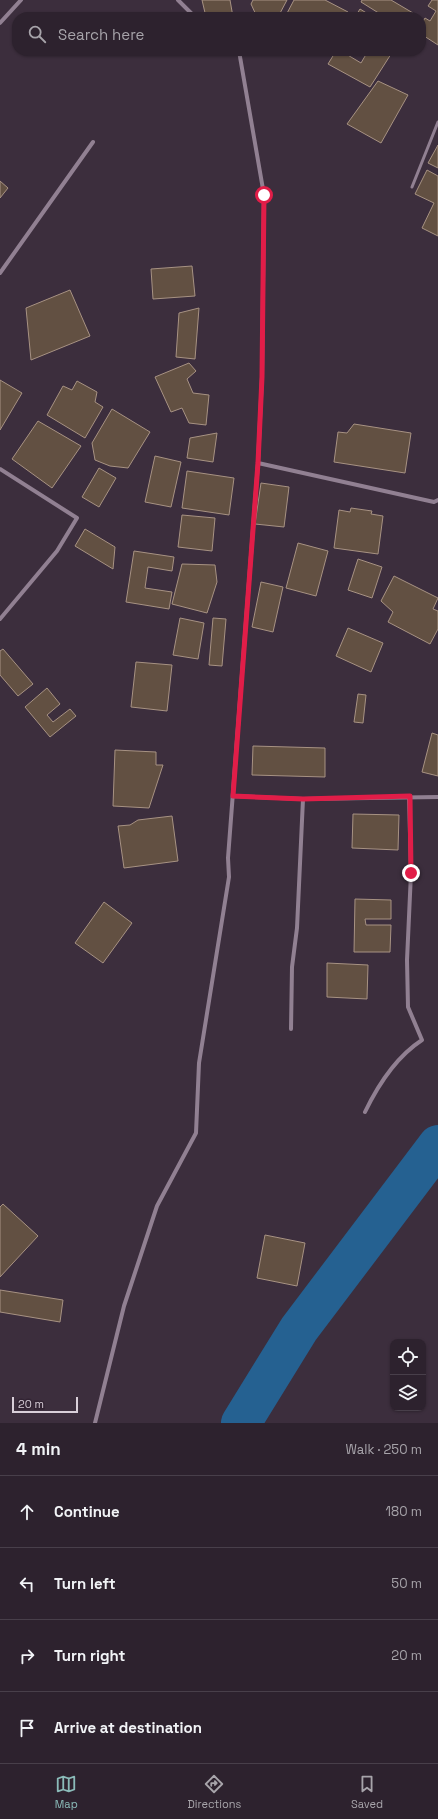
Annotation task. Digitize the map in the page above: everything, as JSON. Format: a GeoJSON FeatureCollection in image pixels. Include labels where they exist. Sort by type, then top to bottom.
{"type":"FeatureCollection","features":[{"type":"Feature","properties":{"kind":"street"},"geometry":{"type":"LineString","coordinates":[[0,23],[21,0]]}},
{"type":"Feature","properties":{"kind":"street"},"geometry":{"type":"LineString","coordinates":[[178,0],[190,12]]}},
{"type":"Feature","properties":{"kind":"street"},"geometry":{"type":"LineString","coordinates":[[95,1423],[124,1306],[157,1206],[196,1133],[199,1063],[229,877],[228,858],[258,463],[262,377],[264,195],[240,56]]}},
{"type":"Feature","properties":{"kind":"street"},"geometry":{"type":"LineString","coordinates":[[0,273],[93,142]]}},
{"type":"Feature","properties":{"kind":"street"},"geometry":{"type":"LineString","coordinates":[[258,463],[434,502],[438,500]]}},
{"type":"Feature","properties":{"kind":"street"},"geometry":{"type":"LineString","coordinates":[[0,469],[77,518],[57,551],[0,619]]}},
{"type":"Feature","properties":{"kind":"street"},"geometry":{"type":"LineString","coordinates":[[233,796],[303,799],[410,796],[438,797]]}},
{"type":"Feature","properties":{"kind":"street"},"geometry":{"type":"LineString","coordinates":[[365,1112],[377,1087],[412,1047],[422,1040],[408,1007],[407,960],[411,873],[410,796]]}},
{"type":"Feature","properties":{"kind":"street"},"geometry":{"type":"LineString","coordinates":[[291,1029],[292,967],[297,928],[303,799]]}},
{"type":"Feature","properties":{"kind":"lane"},"geometry":{"type":"LineString","coordinates":[[412,187],[438,122]]}},
{"type":"Feature","properties":{"kind":"building"},"geometry":{"type":"Polygon","coordinates":[[[202,0],[230,0],[232,12],[205,12],[202,0]]]}},
{"type":"Feature","properties":{"kind":"building"},"geometry":{"type":"Polygon","coordinates":[[[253,0],[287,0],[281,12],[255,12],[251,4],[253,0]]]}},
{"type":"Feature","properties":{"kind":"building"},"geometry":{"type":"Polygon","coordinates":[[[294,0],[325,0],[348,12],[288,12],[294,0]]]}},
{"type":"Feature","properties":{"kind":"building"},"geometry":{"type":"Polygon","coordinates":[[[362,0],[391,0],[411,12],[377,12],[361,2],[362,0]]]}},
{"type":"Feature","properties":{"kind":"building"},"geometry":{"type":"Polygon","coordinates":[[[432,0],[438,0],[438,45],[426,37],[426,19],[430,21],[436,11],[428,6],[432,0]]]}},
{"type":"Feature","properties":{"kind":"building"},"geometry":{"type":"Polygon","coordinates":[[[360,9],[365,12],[358,12],[360,9]]]}},
{"type":"Feature","properties":{"kind":"building"},"geometry":{"type":"Polygon","coordinates":[[[333,56],[349,56],[361,63],[365,56],[390,56],[370,87],[328,64],[333,56]]]}},
{"type":"Feature","properties":{"kind":"building"},"geometry":{"type":"Polygon","coordinates":[[[378,81],[408,95],[381,143],[347,124],[378,81]]]}},
{"type":"Feature","properties":{"kind":"building"},"geometry":{"type":"Polygon","coordinates":[[[438,145],[438,168],[428,163],[438,145]]]}},
{"type":"Feature","properties":{"kind":"building"},"geometry":{"type":"Polygon","coordinates":[[[427,170],[438,176],[438,236],[422,228],[434,203],[415,194],[427,170]]]}},
{"type":"Feature","properties":{"kind":"building"},"geometry":{"type":"Polygon","coordinates":[[[0,181],[8,188],[0,198],[0,181]]]}},
{"type":"Feature","properties":{"kind":"building"},"geometry":{"type":"Polygon","coordinates":[[[192,266],[195,296],[153,299],[151,269],[192,266]]]}},
{"type":"Feature","properties":{"kind":"building"},"geometry":{"type":"Polygon","coordinates":[[[70,290],[90,336],[31,360],[26,308],[70,290]]]}},
{"type":"Feature","properties":{"kind":"building"},"geometry":{"type":"Polygon","coordinates":[[[199,308],[195,359],[176,357],[179,313],[199,308]]]}},
{"type":"Feature","properties":{"kind":"building"},"geometry":{"type":"Polygon","coordinates":[[[189,363],[196,371],[187,379],[193,393],[209,395],[206,425],[189,423],[182,408],[171,412],[155,377],[189,363]]]}},
{"type":"Feature","properties":{"kind":"building"},"geometry":{"type":"Polygon","coordinates":[[[0,380],[22,393],[0,430],[0,380]]]}},
{"type":"Feature","properties":{"kind":"building"},"geometry":{"type":"Polygon","coordinates":[[[77,381],[97,392],[95,402],[103,407],[85,438],[47,415],[63,386],[72,390],[77,381]]]}},
{"type":"Feature","properties":{"kind":"building"},"geometry":{"type":"Polygon","coordinates":[[[112,409],[150,432],[128,468],[110,466],[95,460],[92,443],[112,409]]]}},
{"type":"Feature","properties":{"kind":"building"},"geometry":{"type":"Polygon","coordinates":[[[38,421],[81,446],[52,488],[12,459],[38,421]]]}},
{"type":"Feature","properties":{"kind":"building"},"geometry":{"type":"Polygon","coordinates":[[[354,424],[411,433],[405,473],[334,462],[338,432],[347,433],[354,424]]]}},
{"type":"Feature","properties":{"kind":"building"},"geometry":{"type":"Polygon","coordinates":[[[217,433],[213,462],[187,458],[190,438],[217,433]]]}},
{"type":"Feature","properties":{"kind":"building"},"geometry":{"type":"Polygon","coordinates":[[[155,456],[181,462],[171,507],[145,502],[155,456]]]}},
{"type":"Feature","properties":{"kind":"building"},"geometry":{"type":"Polygon","coordinates":[[[99,468],[116,478],[99,507],[82,497],[99,468]]]}},
{"type":"Feature","properties":{"kind":"building"},"geometry":{"type":"Polygon","coordinates":[[[187,471],[234,478],[229,515],[182,508],[187,471]]]}},
{"type":"Feature","properties":{"kind":"building"},"geometry":{"type":"Polygon","coordinates":[[[261,483],[289,487],[284,527],[255,524],[261,483]]]}},
{"type":"Feature","properties":{"kind":"building"},"geometry":{"type":"Polygon","coordinates":[[[351,508],[372,511],[371,514],[383,516],[378,554],[334,548],[339,510],[350,512],[351,508]]]}},
{"type":"Feature","properties":{"kind":"building"},"geometry":{"type":"Polygon","coordinates":[[[182,515],[215,518],[212,551],[178,547],[182,515]]]}},
{"type":"Feature","properties":{"kind":"building"},"geometry":{"type":"Polygon","coordinates":[[[85,529],[115,547],[113,569],[75,546],[85,529]]]}},
{"type":"Feature","properties":{"kind":"building"},"geometry":{"type":"Polygon","coordinates":[[[298,543],[328,551],[316,596],[286,588],[298,543]]]}},
{"type":"Feature","properties":{"kind":"building"},"geometry":{"type":"Polygon","coordinates":[[[134,551],[174,557],[172,571],[148,567],[145,588],[172,592],[169,609],[126,602],[134,551]]]}},
{"type":"Feature","properties":{"kind":"building"},"geometry":{"type":"Polygon","coordinates":[[[358,559],[382,567],[372,598],[348,590],[358,559]]]}},
{"type":"Feature","properties":{"kind":"building"},"geometry":{"type":"Polygon","coordinates":[[[182,564],[215,565],[217,582],[207,613],[172,604],[182,564]]]}},
{"type":"Feature","properties":{"kind":"building"},"geometry":{"type":"Polygon","coordinates":[[[394,576],[438,598],[433,609],[438,611],[438,629],[430,644],[388,622],[393,612],[381,601],[394,576]]]}},
{"type":"Feature","properties":{"kind":"building"},"geometry":{"type":"Polygon","coordinates":[[[261,582],[283,587],[273,632],[252,627],[261,582]]]}},
{"type":"Feature","properties":{"kind":"building"},"geometry":{"type":"Polygon","coordinates":[[[180,618],[204,623],[198,659],[173,655],[180,618]]]}},
{"type":"Feature","properties":{"kind":"building"},"geometry":{"type":"Polygon","coordinates":[[[213,618],[226,619],[222,666],[209,665],[213,618]]]}},
{"type":"Feature","properties":{"kind":"building"},"geometry":{"type":"Polygon","coordinates":[[[348,628],[383,643],[371,672],[336,656],[348,628]]]}},
{"type":"Feature","properties":{"kind":"building"},"geometry":{"type":"Polygon","coordinates":[[[3,649],[33,684],[18,696],[0,675],[0,651],[3,649]]]}},
{"type":"Feature","properties":{"kind":"building"},"geometry":{"type":"Polygon","coordinates":[[[136,662],[172,665],[167,711],[131,707],[136,662]]]}},
{"type":"Feature","properties":{"kind":"building"},"geometry":{"type":"Polygon","coordinates":[[[47,688],[60,704],[47,715],[53,722],[70,709],[76,716],[50,737],[25,707],[47,688]]]}},
{"type":"Feature","properties":{"kind":"building"},"geometry":{"type":"Polygon","coordinates":[[[358,694],[366,695],[363,723],[354,722],[358,694]]]}},
{"type":"Feature","properties":{"kind":"building"},"geometry":{"type":"Polygon","coordinates":[[[432,733],[438,735],[438,776],[422,772],[432,733]]]}},
{"type":"Feature","properties":{"kind":"building"},"geometry":{"type":"Polygon","coordinates":[[[253,746],[325,748],[325,777],[252,775],[253,746]]]}},
{"type":"Feature","properties":{"kind":"building"},"geometry":{"type":"Polygon","coordinates":[[[115,750],[156,752],[156,765],[163,765],[149,808],[113,806],[115,750]]]}},
{"type":"Feature","properties":{"kind":"building"},"geometry":{"type":"Polygon","coordinates":[[[353,814],[399,815],[398,850],[352,848],[353,814]]]}},
{"type":"Feature","properties":{"kind":"building"},"geometry":{"type":"Polygon","coordinates":[[[172,816],[178,861],[124,868],[118,826],[130,825],[138,820],[172,816]]]}},
{"type":"Feature","properties":{"kind":"building"},"geometry":{"type":"Polygon","coordinates":[[[355,899],[391,900],[391,919],[365,919],[366,925],[391,925],[390,952],[354,952],[355,899]]]}},
{"type":"Feature","properties":{"kind":"building"},"geometry":{"type":"Polygon","coordinates":[[[104,902],[132,923],[103,963],[75,943],[104,902]]]}},
{"type":"Feature","properties":{"kind":"building"},"geometry":{"type":"Polygon","coordinates":[[[327,963],[368,965],[367,999],[327,997],[327,963]]]}},
{"type":"Feature","properties":{"kind":"building"},"geometry":{"type":"Polygon","coordinates":[[[3,1204],[38,1236],[0,1277],[0,1207],[3,1204]]]}},
{"type":"Feature","properties":{"kind":"building"},"geometry":{"type":"Polygon","coordinates":[[[265,1235],[305,1243],[297,1286],[257,1278],[265,1235]]]}},
{"type":"Feature","properties":{"kind":"building"},"geometry":{"type":"Polygon","coordinates":[[[0,1290],[63,1300],[60,1322],[0,1312],[0,1290]]]}},
{"type":"Feature","properties":{"kind":"waterway"},"geometry":{"type":"LineString","coordinates":[[241,1423],[299,1329],[438,1145]]}},
{"type":"Feature","properties":{"kind":"route"},"geometry":{"type":"LineString","coordinates":[[264,195],[262,377],[258,463],[233,796],[303,799],[410,796],[411,873]]}}]}
